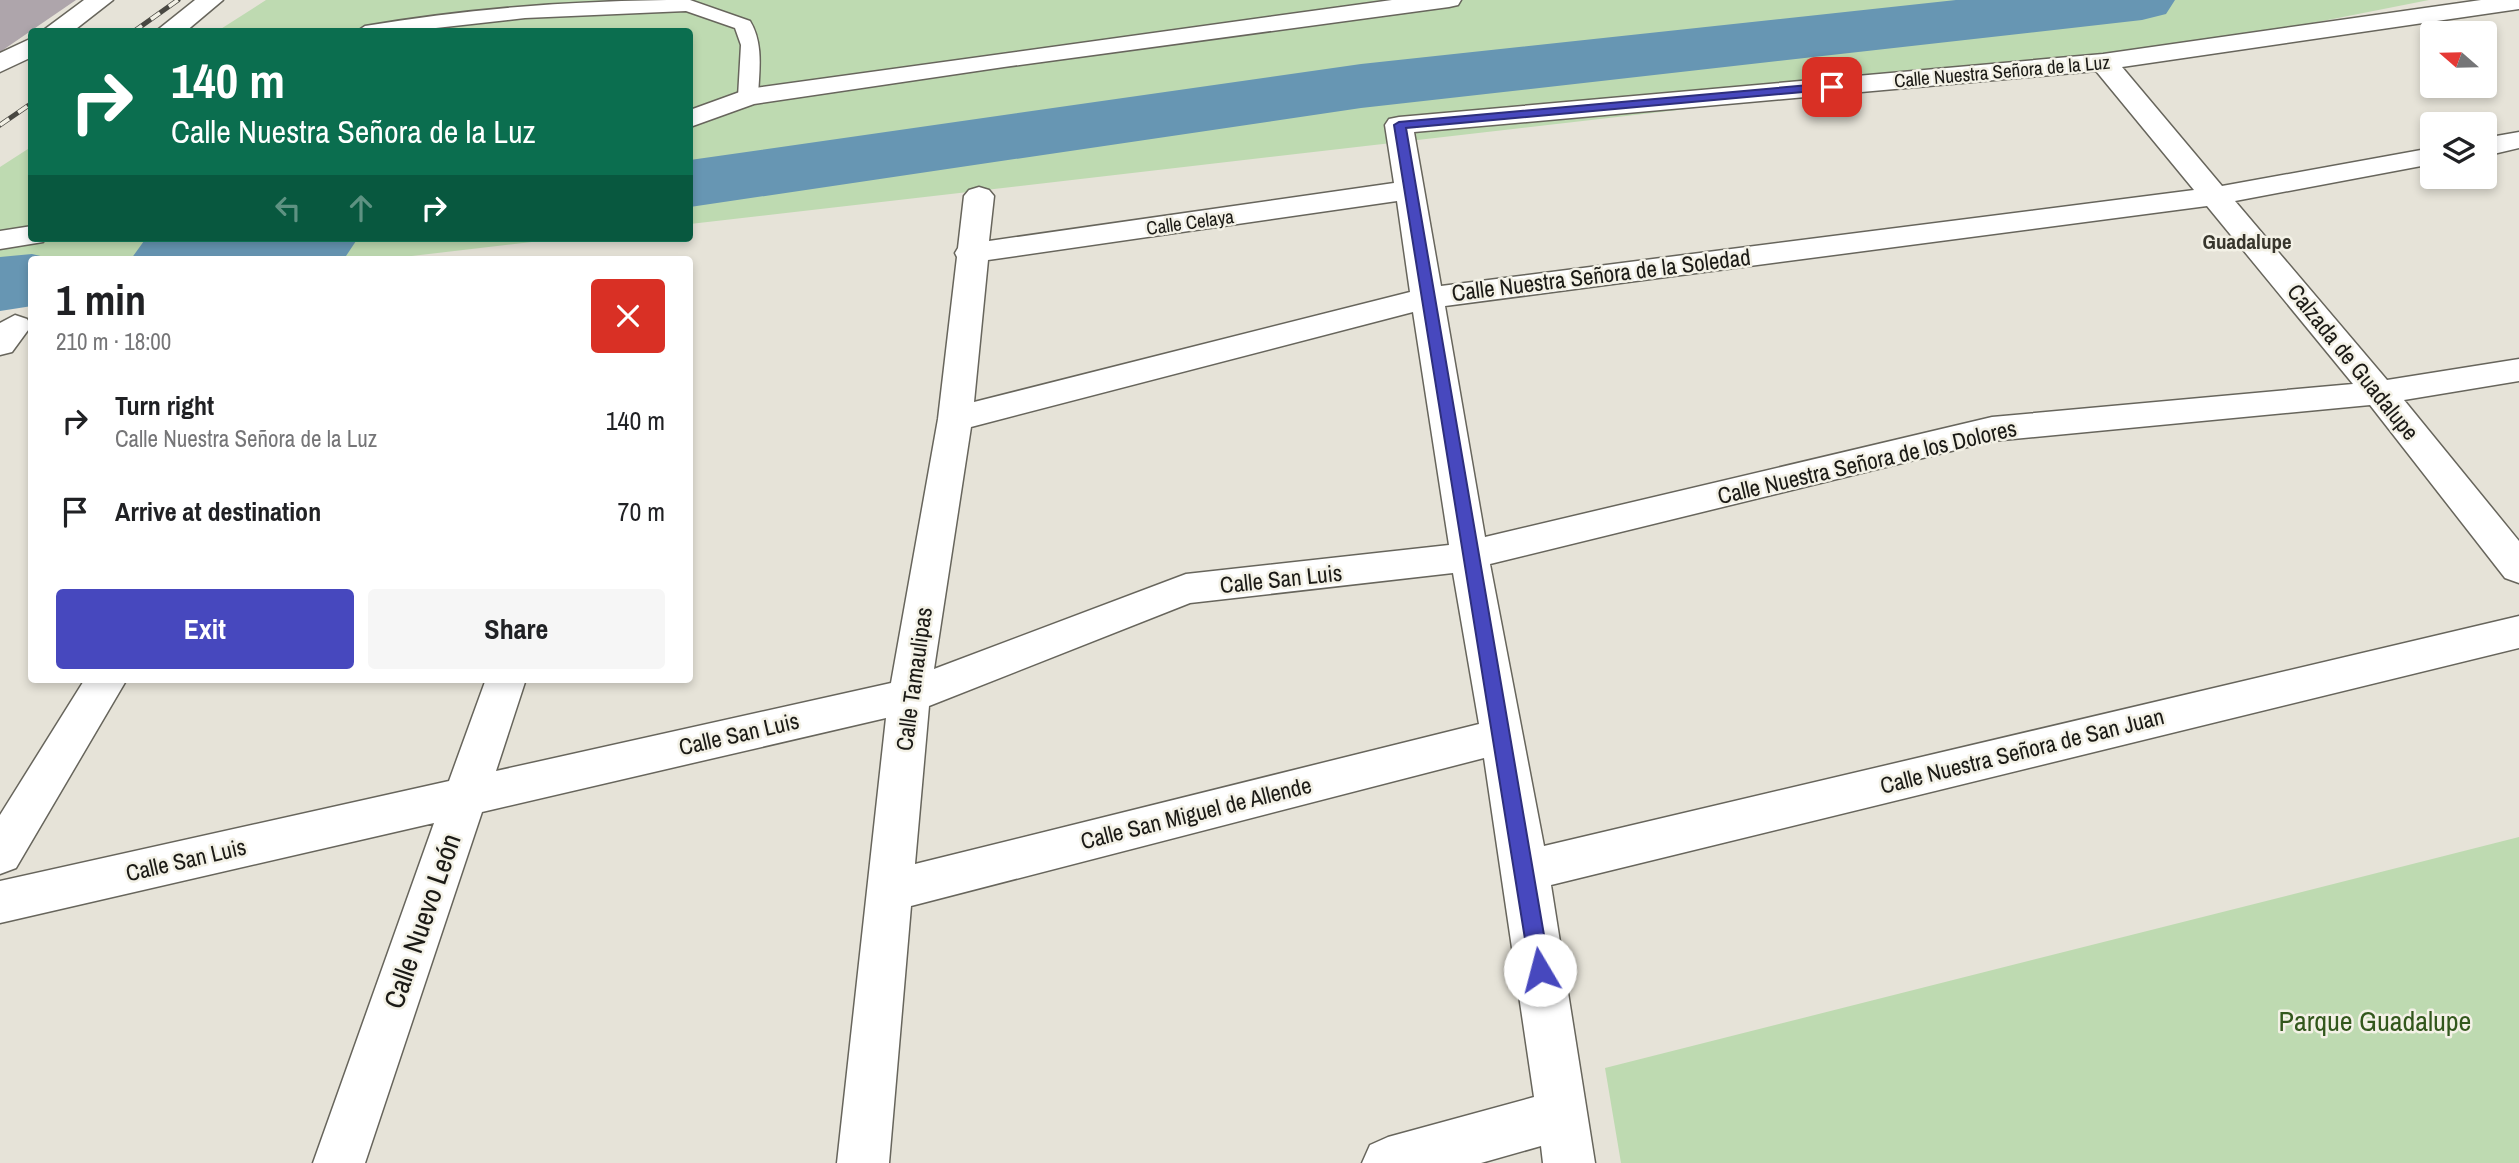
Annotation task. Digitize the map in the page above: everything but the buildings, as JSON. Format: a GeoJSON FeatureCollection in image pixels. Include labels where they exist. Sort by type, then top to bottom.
{"type":"FeatureCollection","features":[{"type":"Feature","properties":{"kind":"street"},"geometry":{"type":"LineString","coordinates":[[60,28],[101,0]]}},
{"type":"Feature","properties":{"kind":"street"},"geometry":{"type":"LineString","coordinates":[[173,28],[211,0]]}},
{"type":"Feature","properties":{"kind":"street"},"geometry":{"type":"LineString","coordinates":[[693,118],[748,97],[1004,59],[1449,0]]}},
{"type":"Feature","properties":{"kind":"street","name":"Calle Nuestra Señora de la Luz"},"geometry":{"type":"LineString","coordinates":[[1410,190],[1399,125],[2103,62],[2519,2]]}},
{"type":"Feature","properties":{"kind":"street"},"geometry":{"type":"LineString","coordinates":[[0,64],[28,48]]}},
{"type":"Feature","properties":{"kind":"street","name":"Calzada de Guadalupe"},"geometry":{"type":"LineString","coordinates":[[2103,62],[2379,393],[2519,568]]}},
{"type":"Feature","properties":{"kind":"street"},"geometry":{"type":"LineString","coordinates":[[2497,144],[2519,140]]}},
{"type":"Feature","properties":{"kind":"street","name":"Calle Nuestra Señora de la Soledad"},"geometry":{"type":"LineString","coordinates":[[955,419],[1427,298],[2217,196],[2420,158]]}},
{"type":"Feature","properties":{"kind":"street"},"geometry":{"type":"LineString","coordinates":[[1388,1163],[1565,1139],[1526,871],[1469,554],[1410,190]]}},
{"type":"Feature","properties":{"kind":"street","name":"Calle Celaya"},"geometry":{"type":"LineString","coordinates":[[971,253],[1410,190]]}},
{"type":"Feature","properties":{"kind":"street","name":"Calle Tamaulipas"},"geometry":{"type":"LineString","coordinates":[[863,1163],[909,696],[955,419],[979,196]]}},
{"type":"Feature","properties":{"kind":"street"},"geometry":{"type":"LineString","coordinates":[[0,240],[28,236]]}},
{"type":"Feature","properties":{"kind":"street","name":"Calle Nuestra Señora de los Dolores"},"geometry":{"type":"LineString","coordinates":[[1469,554],[1992,429],[2379,393],[2519,370]]}},
{"type":"Feature","properties":{"kind":"street","name":"Calle San Luis"},"geometry":{"type":"LineString","coordinates":[[0,902],[909,696],[1186,589],[1439,562],[1469,554]]}},
{"type":"Feature","properties":{"kind":"street","name":"Calle Nuestra Señora de San Juan"},"geometry":{"type":"LineString","coordinates":[[1526,871],[2519,632]]}},
{"type":"Feature","properties":{"kind":"street"},"geometry":{"type":"LineString","coordinates":[[0,854],[105,683]]}},
{"type":"Feature","properties":{"kind":"street","name":"Calle Nuevo León"},"geometry":{"type":"LineString","coordinates":[[339,1163],[505,683]]}},
{"type":"Feature","properties":{"kind":"street","name":"Calle San Miguel de Allende"},"geometry":{"type":"LineString","coordinates":[[889,891],[1502,736]]}},
{"type":"Feature","properties":{"kind":"lane"},"geometry":{"type":"LineString","coordinates":[[389,28],[436,20],[525,12],[688,5],[743,25],[750,45],[748,97]]}},
{"type":"Feature","properties":{"kind":"green space"},"geometry":{"type":"Polygon","coordinates":[[[266,0],[2429,0],[2146,56],[693,224],[693,28],[222,28],[266,0]]]}},
{"type":"Feature","properties":{"kind":"green space"},"geometry":{"type":"Polygon","coordinates":[[[28,149],[28,242],[532,242],[412,256],[28,256],[28,300],[0,304],[0,167],[28,149]]]}},
{"type":"Feature","properties":{"kind":"green space","name":"Parque Guadalupe"},"geometry":{"type":"Polygon","coordinates":[[[2519,837],[2519,1163],[1621,1163],[1605,1068],[2519,837]]]}},
{"type":"Feature","properties":{"kind":"waterway"},"geometry":{"type":"LineString","coordinates":[[693,184],[1361,86],[2142,0]]}},
{"type":"Feature","properties":{"kind":"waterway"},"geometry":{"type":"LineString","coordinates":[[194,256],[290,242]]}},
{"type":"Feature","properties":{"kind":"waterway"},"geometry":{"type":"LineString","coordinates":[[0,284],[28,280]]}},
{"type":"Feature","properties":{"kind":"railway"},"geometry":{"type":"LineString","coordinates":[[139,28],[178,0]]}},
{"type":"Feature","properties":{"kind":"railway"},"geometry":{"type":"LineString","coordinates":[[0,125],[28,106]]}},
{"type":"Feature","properties":{"kind":"district","name":"Guadalupe"},"geometry":{"type":"Point","coordinates":[2247,242]}},
{"type":"Feature","properties":{"kind":"route"},"geometry":{"type":"LineString","coordinates":[[1540,970],[1526,871],[1465,529],[1399,125],[1832,87]]}}]}
